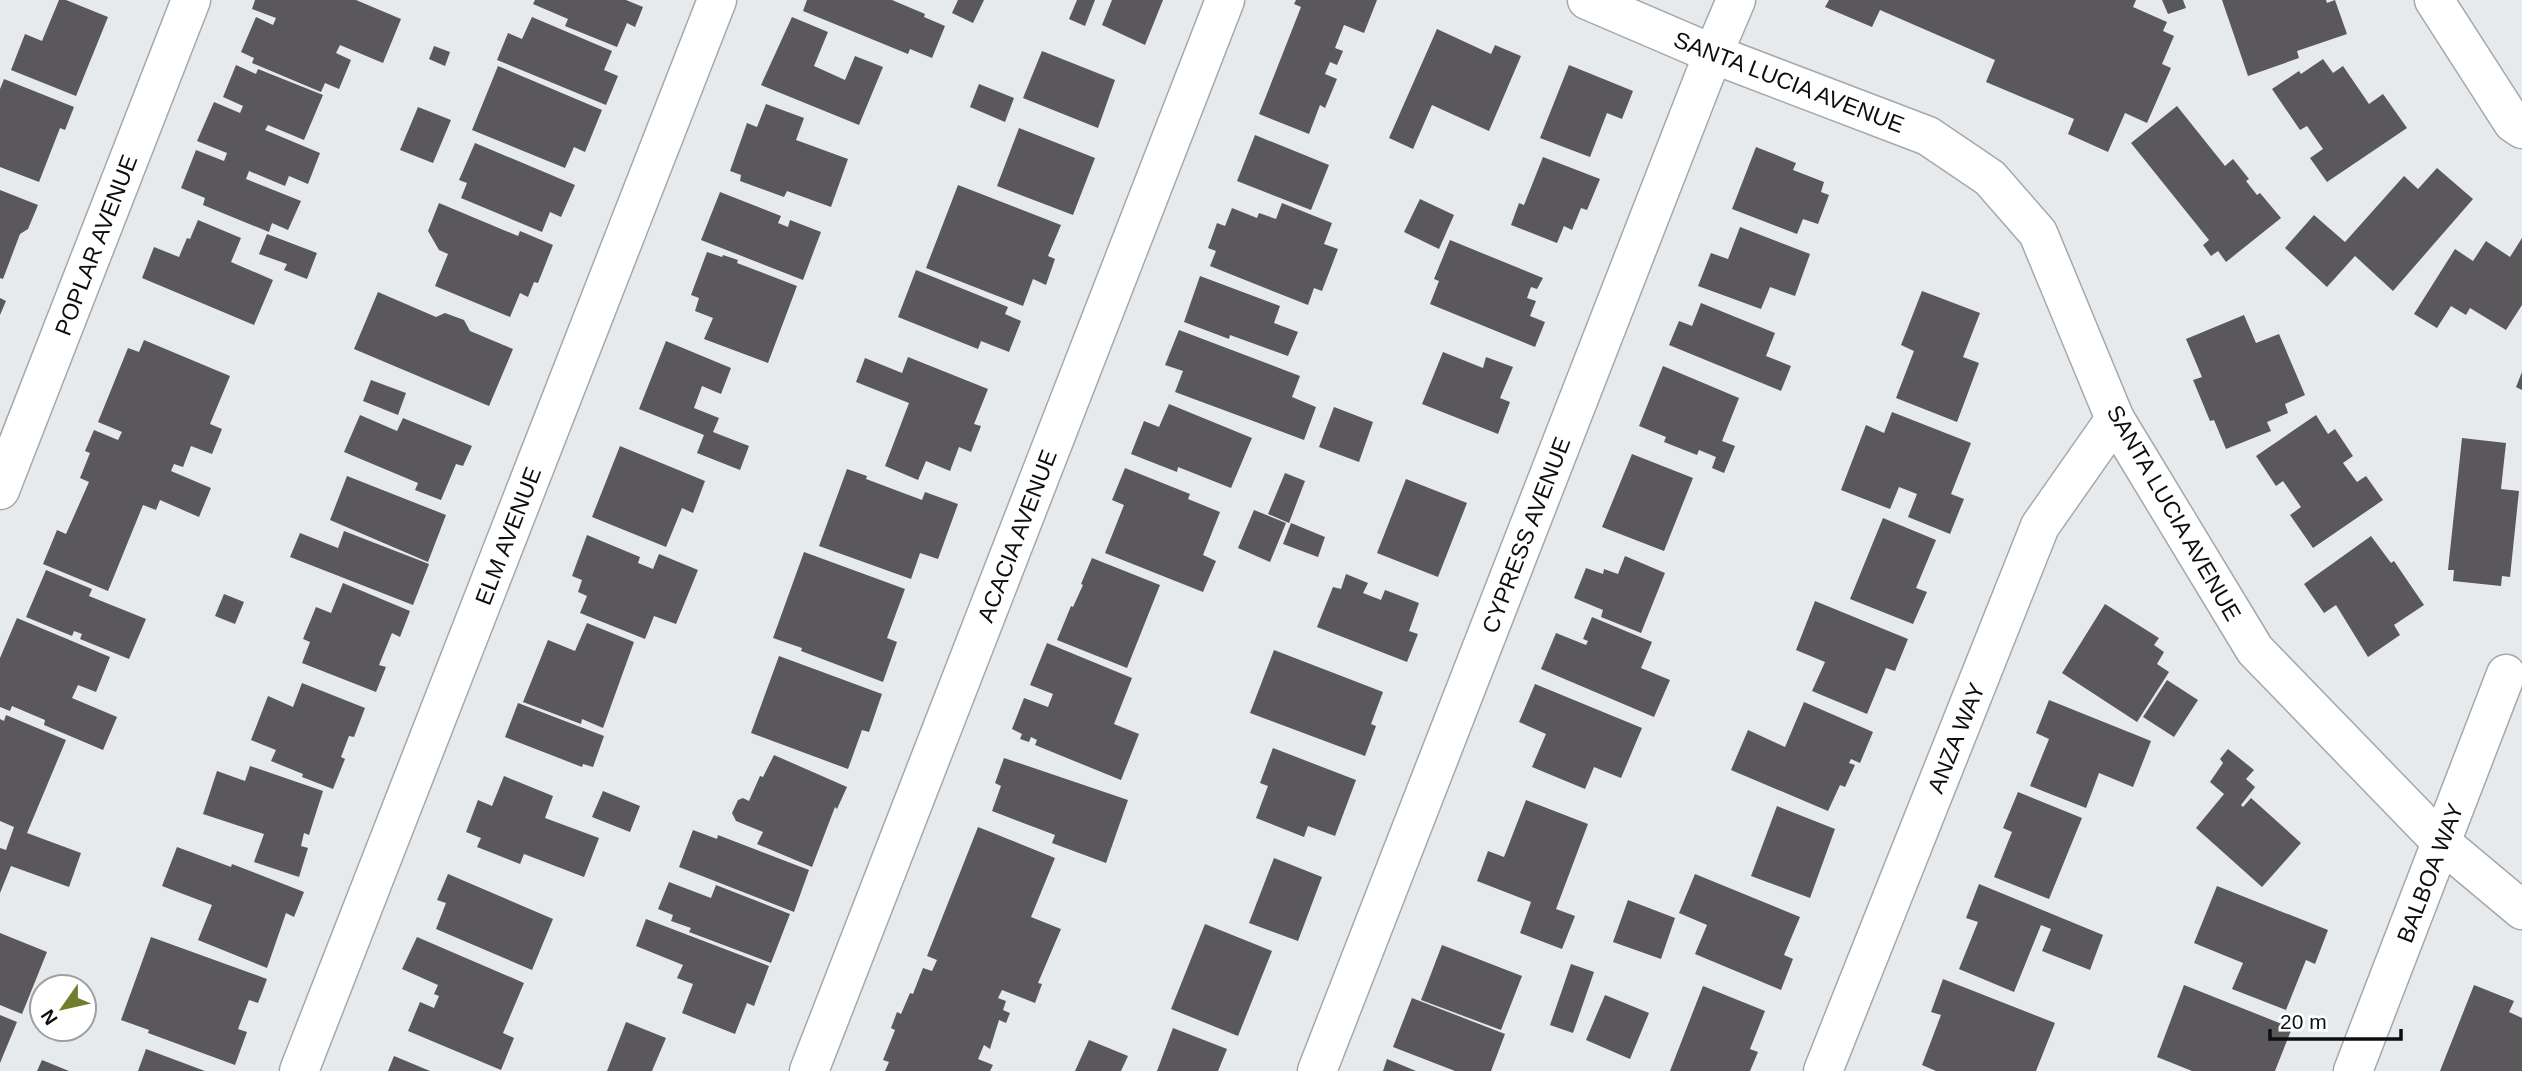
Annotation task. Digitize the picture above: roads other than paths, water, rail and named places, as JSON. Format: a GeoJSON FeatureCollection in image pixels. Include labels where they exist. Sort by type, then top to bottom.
{"type":"FeatureCollection","features":[{"type":"Feature","properties":{"kind":"street","name":"POPLAR AVENUE"},"geometry":{"type":"LineString","coordinates":[[0,490],[191,0]]}},
{"type":"Feature","properties":{"kind":"street","name":"ELM AVENUE"},"geometry":{"type":"LineString","coordinates":[[299,1071],[717,0]]}},
{"type":"Feature","properties":{"kind":"street","name":"ACACIA AVENUE"},"geometry":{"type":"LineString","coordinates":[[808,1071],[1225,0]]}},
{"type":"Feature","properties":{"kind":"street","name":"SANTA LUCIA AVENUE"},"geometry":{"type":"LineString","coordinates":[[1587,0],[1713,54],[1928,136],[1990,178],[2038,233],[2115,419],[2255,650],[2442,843],[2522,910]]}},
{"type":"Feature","properties":{"kind":"street","name":"CYPRESS AVENUE"},"geometry":{"type":"LineString","coordinates":[[1317,1071],[1736,0]]}},
{"type":"Feature","properties":{"kind":"street"},"geometry":{"type":"LineString","coordinates":[[2434,0],[2513,123],[2522,129]]}},
{"type":"Feature","properties":{"kind":"street","name":"ANZA WAY"},"geometry":{"type":"LineString","coordinates":[[1823,1071],[2040,526],[2115,419]]}},
{"type":"Feature","properties":{"kind":"street","name":"BALBOA WAY"},"geometry":{"type":"LineString","coordinates":[[2353,1071],[2506,674]]}}]}
